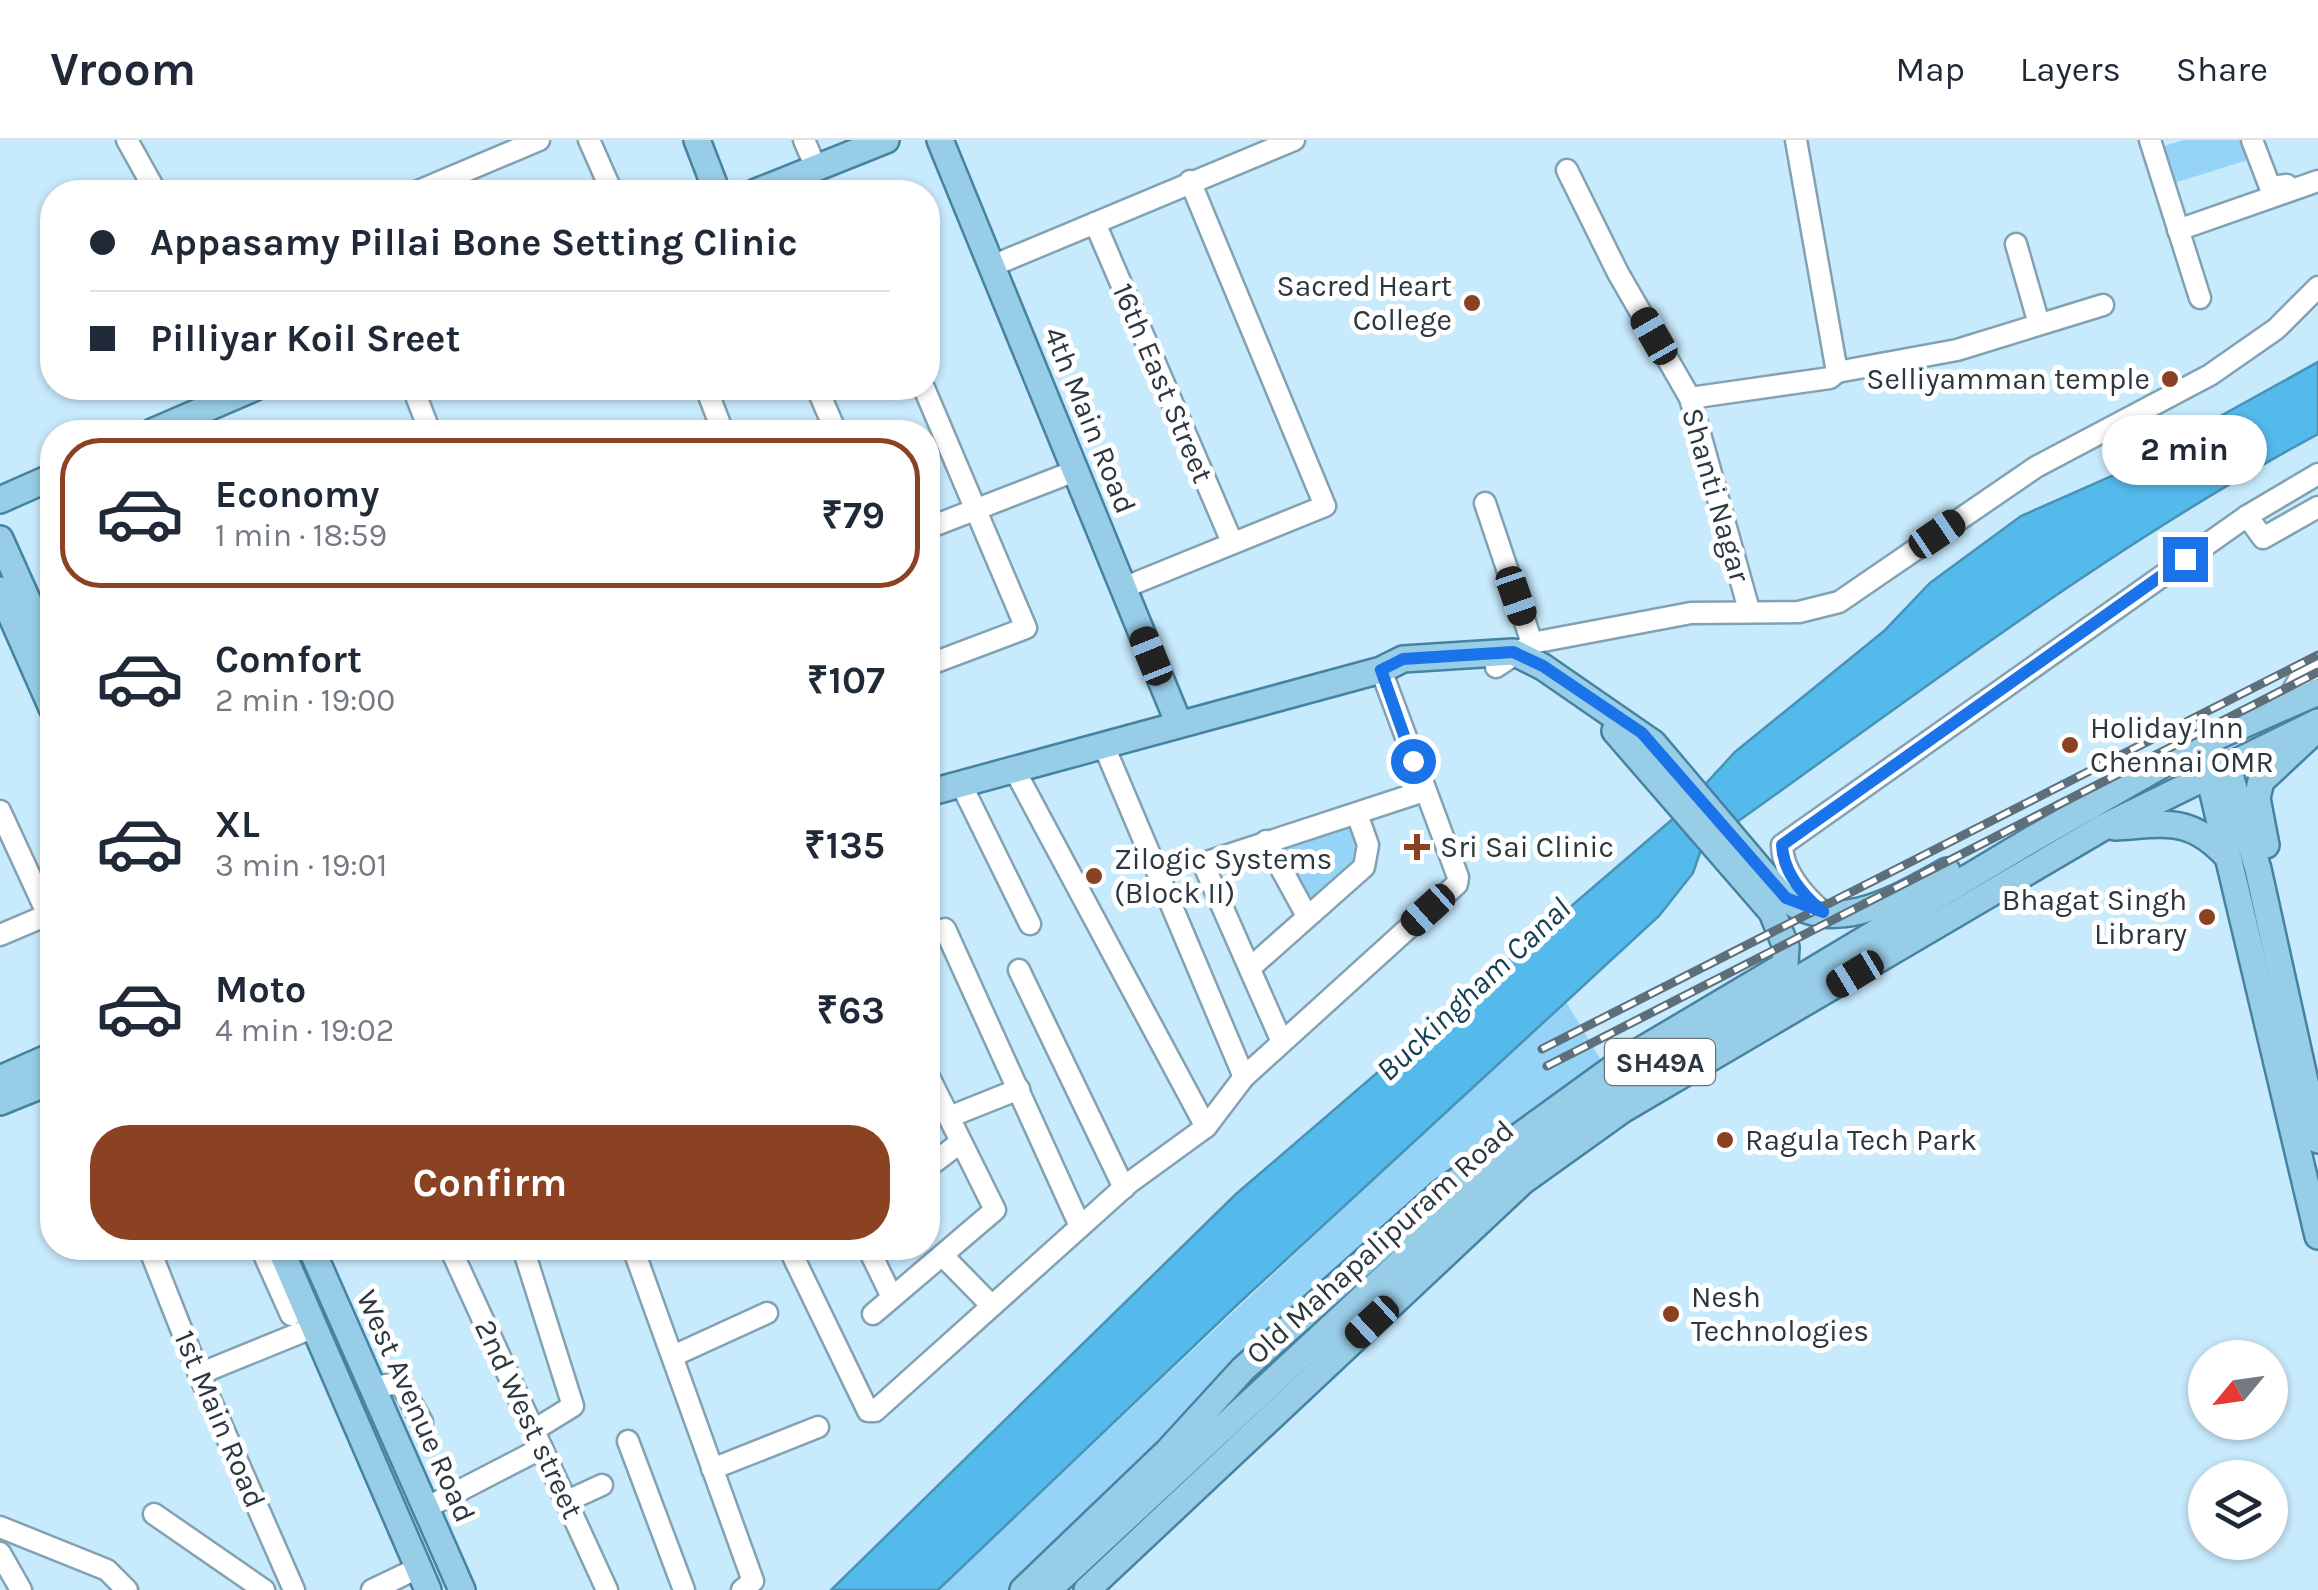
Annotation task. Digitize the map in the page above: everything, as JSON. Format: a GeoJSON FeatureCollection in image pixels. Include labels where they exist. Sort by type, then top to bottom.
{"type":"FeatureCollection","features":[{"type":"Feature","properties":{"kind":"main road"},"geometry":{"type":"LineString","coordinates":[[697,140],[712,180]]}},
{"type":"Feature","properties":{"kind":"main road"},"geometry":{"type":"LineString","coordinates":[[786,180],[886,140]]}},
{"type":"Feature","properties":{"kind":"main road","name":"4th Main Road"},"geometry":{"type":"LineString","coordinates":[[940,140],[1179,724]]}},
{"type":"Feature","properties":{"kind":"main road"},"geometry":{"type":"LineString","coordinates":[[180,420],[226,400]]}},
{"type":"Feature","properties":{"kind":"main road"},"geometry":{"type":"LineString","coordinates":[[0,500],[40,482]]}},
{"type":"Feature","properties":{"kind":"main road"},"geometry":{"type":"LineString","coordinates":[[0,539],[40,628]]}},
{"type":"Feature","properties":{"kind":"main road"},"geometry":{"type":"LineString","coordinates":[[0,590],[40,681]]}},
{"type":"Feature","properties":{"kind":"main road"},"geometry":{"type":"LineString","coordinates":[[940,790],[1381,670],[1403,659],[1514,654],[1560,685],[1628,742],[1774,899],[1783,934],[1785,966]]}},
{"type":"Feature","properties":{"kind":"main road","name":"SH49A"},"geometry":{"type":"LineString","coordinates":[[2221,733],[2286,703],[2313,678]]}},
{"type":"Feature","properties":{"kind":"main road"},"geometry":{"type":"LineString","coordinates":[[2258,868],[2266,844],[2257,798],[2261,781],[2318,725]]}},
{"type":"Feature","properties":{"kind":"main road","name":"SH49A"},"geometry":{"type":"LineString","coordinates":[[1087,1590],[1248,1421],[1523,1180],[1606,1121],[2102,828],[2318,725]]}},
{"type":"Feature","properties":{"kind":"main road"},"geometry":{"type":"LineString","coordinates":[[2221,733],[2213,750],[2228,857],[2318,1236]]}},
{"type":"Feature","properties":{"kind":"main road","name":"Old Mahapalipuram Road"},"geometry":{"type":"LineString","coordinates":[[1248,1421],[1508,1163],[1613,1090],[2011,851],[2221,733]]}},
{"type":"Feature","properties":{"kind":"main road"},"geometry":{"type":"LineString","coordinates":[[2218,770],[2258,868],[2318,1140]]}},
{"type":"Feature","properties":{"kind":"main road"},"geometry":{"type":"LineString","coordinates":[[2102,828],[2179,822],[2208,836],[2228,857]]}},
{"type":"Feature","properties":{"kind":"main road"},"geometry":{"type":"LineString","coordinates":[[1048,1590],[1170,1462],[1243,1369],[1440,1193],[1623,1061],[1979,853],[2011,851]]}},
{"type":"Feature","properties":{"kind":"main road"},"geometry":{"type":"LineString","coordinates":[[1774,899],[1823,912],[1852,913],[1895,899]]}},
{"type":"Feature","properties":{"kind":"main road"},"geometry":{"type":"LineString","coordinates":[[0,1079],[40,1061]]}},
{"type":"Feature","properties":{"kind":"main road"},"geometry":{"type":"LineString","coordinates":[[1613,1090],[1623,1061]]}},
{"type":"Feature","properties":{"kind":"main road"},"geometry":{"type":"LineString","coordinates":[[0,1102],[40,1086]]}},
{"type":"Feature","properties":{"kind":"main road","name":"West Avenue Road"},"geometry":{"type":"LineString","coordinates":[[284,1260],[302,1321],[423,1579]]}},
{"type":"Feature","properties":{"kind":"main road","name":"West Avenue Road"},"geometry":{"type":"LineString","coordinates":[[316,1260],[462,1590]]}},
{"type":"Feature","properties":{"kind":"main road","name":"SH49A"},"geometry":{"type":"LineString","coordinates":[[1170,1462],[1212,1455]]}},
{"type":"Feature","properties":{"kind":"main road"},"geometry":{"type":"LineString","coordinates":[[1023,1590],[1170,1462]]}},
{"type":"Feature","properties":{"kind":"street"},"geometry":{"type":"LineString","coordinates":[[127,140],[149,180]]}},
{"type":"Feature","properties":{"kind":"street"},"geometry":{"type":"LineString","coordinates":[[444,180],[539,140]]}},
{"type":"Feature","properties":{"kind":"street"},"geometry":{"type":"LineString","coordinates":[[588,140],[606,180]]}},
{"type":"Feature","properties":{"kind":"street"},"geometry":{"type":"LineString","coordinates":[[804,140],[816,168]]}},
{"type":"Feature","properties":{"kind":"street"},"geometry":{"type":"LineString","coordinates":[[992,266],[1294,140]]}},
{"type":"Feature","properties":{"kind":"street"},"geometry":{"type":"LineString","coordinates":[[1796,140],[1837,372]]}},
{"type":"Feature","properties":{"kind":"street"},"geometry":{"type":"LineString","coordinates":[[2150,140],[2200,298]]}},
{"type":"Feature","properties":{"kind":"street"},"geometry":{"type":"LineString","coordinates":[[2243,140],[2266,197]]}},
{"type":"Feature","properties":{"kind":"street"},"geometry":{"type":"LineString","coordinates":[[2252,140],[2270,188],[2318,178]]}},
{"type":"Feature","properties":{"kind":"street","name":"Shanti Nagar"},"geometry":{"type":"LineString","coordinates":[[1566,170],[1618,273],[1690,398],[1749,610]]}},
{"type":"Feature","properties":{"kind":"street"},"geometry":{"type":"LineString","coordinates":[[2178,230],[2318,178]]}},
{"type":"Feature","properties":{"kind":"street"},"geometry":{"type":"LineString","coordinates":[[1123,588],[1325,506],[1190,181]]}},
{"type":"Feature","properties":{"kind":"street","name":"16th East Street"},"geometry":{"type":"LineString","coordinates":[[1095,223],[1232,542]]}},
{"type":"Feature","properties":{"kind":"street"},"geometry":{"type":"LineString","coordinates":[[2016,244],[2039,324]]}},
{"type":"Feature","properties":{"kind":"street"},"geometry":{"type":"LineString","coordinates":[[1485,503],[1514,654],[1692,613],[1799,612],[1839,602],[2036,467],[2210,376],[2276,330],[2318,287]]}},
{"type":"Feature","properties":{"kind":"street"},"geometry":{"type":"LineString","coordinates":[[1690,398],[1830,378],[1837,372],[1957,350],[2103,304]]}},
{"type":"Feature","properties":{"kind":"street"},"geometry":{"type":"LineString","coordinates":[[940,425],[1026,628],[940,660]]}},
{"type":"Feature","properties":{"kind":"street"},"geometry":{"type":"LineString","coordinates":[[940,523],[1075,471]]}},
{"type":"Feature","properties":{"kind":"street"},"geometry":{"type":"LineString","coordinates":[[1823,912],[1807,899],[1792,875],[1782,858],[1782,845],[2247,516],[2318,474]]}},
{"type":"Feature","properties":{"kind":"street"},"geometry":{"type":"LineString","coordinates":[[2247,516],[2263,538],[2318,507]]}},
{"type":"Feature","properties":{"kind":"street"},"geometry":{"type":"LineString","coordinates":[[795,1260],[868,1410],[876,1411],[1124,1188],[1206,1127],[1244,1076],[1456,884],[1458,876],[1381,670]]}},
{"type":"Feature","properties":{"kind":"street"},"geometry":{"type":"LineString","coordinates":[[1104,746],[1244,1076]]}},
{"type":"Feature","properties":{"kind":"street"},"geometry":{"type":"LineString","coordinates":[[1014,769],[1206,1127]]}},
{"type":"Feature","properties":{"kind":"street"},"geometry":{"type":"LineString","coordinates":[[961,784],[1030,924]]}},
{"type":"Feature","properties":{"kind":"street"},"geometry":{"type":"LineString","coordinates":[[1282,1042],[1206,870],[1207,862],[1424,792]]}},
{"type":"Feature","properties":{"kind":"street"},"geometry":{"type":"LineString","coordinates":[[0,811],[40,893]]}},
{"type":"Feature","properties":{"kind":"street"},"geometry":{"type":"LineString","coordinates":[[1250,968],[1364,867],[1368,845],[1357,814]]}},
{"type":"Feature","properties":{"kind":"street"},"geometry":{"type":"LineString","coordinates":[[1266,840],[1307,916]]}},
{"type":"Feature","properties":{"kind":"street"},"geometry":{"type":"LineString","coordinates":[[0,934],[40,918]]}},
{"type":"Feature","properties":{"kind":"street"},"geometry":{"type":"LineString","coordinates":[[940,930],[945,929],[1080,1226]]}},
{"type":"Feature","properties":{"kind":"street"},"geometry":{"type":"LineString","coordinates":[[1019,970],[1124,1188]]}},
{"type":"Feature","properties":{"kind":"street"},"geometry":{"type":"LineString","coordinates":[[949,1116],[1019,1089]]}},
{"type":"Feature","properties":{"kind":"street"},"geometry":{"type":"LineString","coordinates":[[873,1314],[995,1210],[940,1098]]}},
{"type":"Feature","properties":{"kind":"street"},"geometry":{"type":"LineString","coordinates":[[940,1158],[961,1142]]}},
{"type":"Feature","properties":{"kind":"street"},"geometry":{"type":"LineString","coordinates":[[944,1257],[991,1305]]}},
{"type":"Feature","properties":{"kind":"street","name":"1st Main Road"},"geometry":{"type":"LineString","coordinates":[[154,1260],[294,1590]]}},
{"type":"Feature","properties":{"kind":"street"},"geometry":{"type":"LineString","coordinates":[[199,1374],[302,1321],[268,1260]]}},
{"type":"Feature","properties":{"kind":"street","name":"2nd West street"},"geometry":{"type":"LineString","coordinates":[[456,1260],[607,1590]]}},
{"type":"Feature","properties":{"kind":"street"},"geometry":{"type":"LineString","coordinates":[[426,1508],[538,1439],[573,1406],[527,1260]]}},
{"type":"Feature","properties":{"kind":"street"},"geometry":{"type":"LineString","coordinates":[[637,1260],[753,1581],[742,1590]]}},
{"type":"Feature","properties":{"kind":"street"},"geometry":{"type":"LineString","coordinates":[[874,1260],[892,1297]]}},
{"type":"Feature","properties":{"kind":"street"},"geometry":{"type":"LineString","coordinates":[[673,1356],[767,1314]]}},
{"type":"Feature","properties":{"kind":"street"},"geometry":{"type":"LineString","coordinates":[[373,1388],[400,1383],[422,1422]]}},
{"type":"Feature","properties":{"kind":"street"},"geometry":{"type":"LineString","coordinates":[[712,1468],[818,1427]]}},
{"type":"Feature","properties":{"kind":"street"},"geometry":{"type":"LineString","coordinates":[[628,1441],[684,1590]]}},
{"type":"Feature","properties":{"kind":"street"},"geometry":{"type":"LineString","coordinates":[[566,1502],[602,1485]]}},
{"type":"Feature","properties":{"kind":"street"},"geometry":{"type":"LineString","coordinates":[[154,1514],[264,1590]]}},
{"type":"Feature","properties":{"kind":"street"},"geometry":{"type":"LineString","coordinates":[[0,1527],[107,1570],[128,1590]]}},
{"type":"Feature","properties":{"kind":"street"},"geometry":{"type":"LineString","coordinates":[[0,1553],[21,1590]]}},
{"type":"Feature","properties":{"kind":"street"},"geometry":{"type":"LineString","coordinates":[[372,1590],[423,1579]]}},
{"type":"Feature","properties":{"kind":"shaded area"},"geometry":{"type":"Polygon","coordinates":[[[2184,140],[2241,140],[2248,160],[2171,184],[2161,147],[2184,140]]]}},
{"type":"Feature","properties":{"kind":"shaded area"},"geometry":{"type":"Polygon","coordinates":[[[2318,362],[2318,434],[2158,528],[2081,579],[1702,847],[1693,873],[1659,916],[1238,1304],[938,1590],[831,1590],[1236,1194],[1675,817],[1735,752],[1884,631],[1930,583],[2021,516],[2112,476],[2318,362]]]}},
{"type":"Feature","properties":{"kind":"shaded area"},"geometry":{"type":"Polygon","coordinates":[[[1357,815],[1361,866],[1308,909],[1272,840],[1357,815]]]}},
{"type":"Feature","properties":{"kind":"shaded area"},"geometry":{"type":"Polygon","coordinates":[[[1565,1000],[1604,1065],[1139,1469],[1013,1590],[938,1590],[1565,1000]]]}},
{"type":"Feature","properties":{"kind":"railway"},"geometry":{"type":"LineString","coordinates":[[1542,1049],[2318,655]]}},
{"type":"Feature","properties":{"kind":"railway"},"geometry":{"type":"LineString","coordinates":[[1547,1066],[2318,672]]}},
{"type":"Feature","properties":{"kind":"place","name":"Sacred Heart College"},"geometry":{"type":"Point","coordinates":[1472,303]}},
{"type":"Feature","properties":{"kind":"place","name":"Selliyamman temple"},"geometry":{"type":"Point","coordinates":[2170,379]}},
{"type":"Feature","properties":{"kind":"place","name":"Holiday Inn Chennai OMR"},"geometry":{"type":"Point","coordinates":[2070,745]}},
{"type":"Feature","properties":{"kind":"place","name":"Sri Sai Clinic"},"geometry":{"type":"Point","coordinates":[1417,847]}},
{"type":"Feature","properties":{"kind":"place","name":"Zilogic Systems (Block II)"},"geometry":{"type":"Point","coordinates":[1094,876]}},
{"type":"Feature","properties":{"kind":"place","name":"Bhagat Singh Library"},"geometry":{"type":"Point","coordinates":[2207,917]}},
{"type":"Feature","properties":{"kind":"place","name":"Ragula Tech Park"},"geometry":{"type":"Point","coordinates":[1725,1140]}},
{"type":"Feature","properties":{"kind":"place","name":"Nesh Technologies"},"geometry":{"type":"Point","coordinates":[1671,1314]}},
{"type":"Feature","properties":{"kind":"route"},"geometry":{"type":"LineString","coordinates":[[1413,761],[1381,670],[1403,659],[1513,652],[1543,666],[1642,733],[1786,898],[1823,912],[1807,899],[1792,875],[1782,858],[1782,845],[1936,732],[2185,559]]}},
{"type":"Feature","properties":{"kind":"water label","name":"Buckingham Canal"},"geometry":{"type":"Point","coordinates":[1473,989]}}]}
